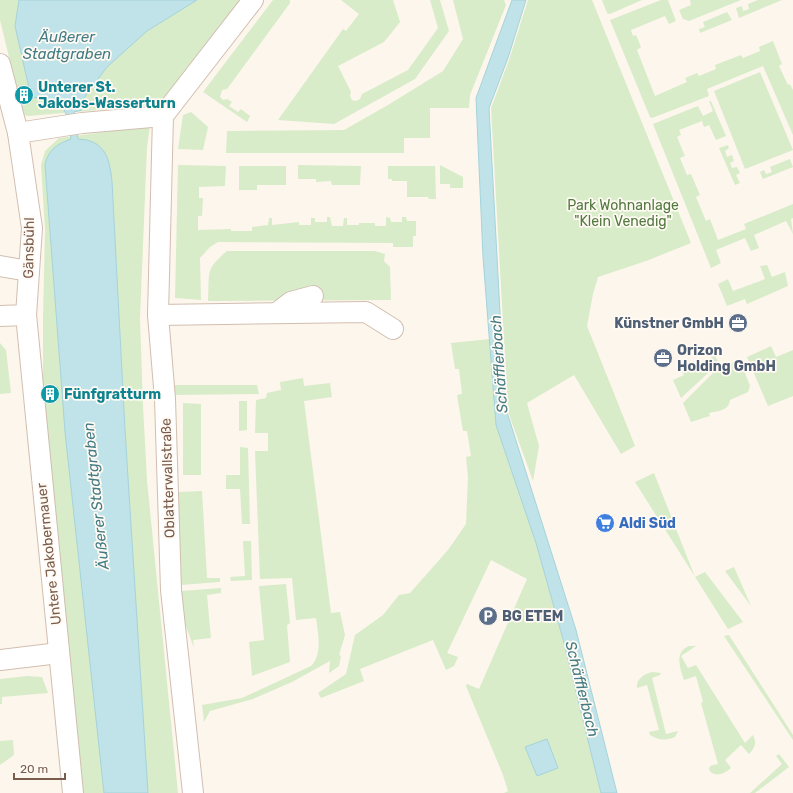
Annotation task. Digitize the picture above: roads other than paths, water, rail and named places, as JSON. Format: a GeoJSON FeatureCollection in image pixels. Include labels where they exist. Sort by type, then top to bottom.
{"type":"FeatureCollection","features":[{"type":"Feature","properties":{"kind":"street"},"geometry":{"type":"LineString","coordinates":[[18,133],[74,124],[163,116],[253,0]]}},
{"type":"Feature","properties":{"kind":"street","name":"Gänsbühl"},"geometry":{"type":"LineString","coordinates":[[0,64],[18,133],[32,228],[26,315]]}},
{"type":"Feature","properties":{"kind":"street","name":"Oblatterwallstraße"},"geometry":{"type":"LineString","coordinates":[[163,116],[158,315],[165,399],[171,590],[193,793]]}},
{"type":"Feature","properties":{"kind":"street"},"geometry":{"type":"LineString","coordinates":[[0,266],[29,271]]}},
{"type":"Feature","properties":{"kind":"street"},"geometry":{"type":"LineString","coordinates":[[277,313],[291,302],[313,296]]}},
{"type":"Feature","properties":{"kind":"street"},"geometry":{"type":"LineString","coordinates":[[158,315],[366,312],[393,329]]}},
{"type":"Feature","properties":{"kind":"street"},"geometry":{"type":"LineString","coordinates":[[0,316],[26,315]]}},
{"type":"Feature","properties":{"kind":"street","name":"Untere Jakobermauer"},"geometry":{"type":"LineString","coordinates":[[26,315],[73,793]]}},
{"type":"Feature","properties":{"kind":"street"},"geometry":{"type":"LineString","coordinates":[[0,660],[59,653]]}},
{"type":"Feature","properties":{"kind":"water","name":"Äußerer Stadtgraben"},"geometry":{"type":"Polygon","coordinates":[[[19,0],[197,0],[147,31],[107,67],[84,98],[82,110],[74,112],[78,139],[88,140],[101,148],[109,163],[112,181],[125,430],[148,793],[104,793],[65,432],[45,165],[48,155],[54,148],[71,139],[68,119],[62,108],[58,104],[51,101],[31,97],[15,26],[19,0]]]}},
{"type":"Feature","properties":{"kind":"water","name":"Schäfflerbach"},"geometry":{"type":"Polygon","coordinates":[[[512,0],[526,0],[508,58],[489,108],[505,406],[576,630],[617,793],[601,793],[563,639],[536,543],[496,425],[483,257],[476,98],[512,0]]]}},
{"type":"Feature","properties":{"kind":"water"},"geometry":{"type":"Polygon","coordinates":[[[547,739],[558,768],[537,776],[525,747],[547,739]]]}},
{"type":"Feature","properties":{"kind":"place","name":"Unterer St. Jakobs-Wasserturn"},"geometry":{"type":"Point","coordinates":[24,95]}},
{"type":"Feature","properties":{"kind":"place","name":"Künstner GmbH"},"geometry":{"type":"Point","coordinates":[738,323]}},
{"type":"Feature","properties":{"kind":"place","name":"Orizon Holding GmbH"},"geometry":{"type":"Point","coordinates":[663,358]}},
{"type":"Feature","properties":{"kind":"place","name":"Fünfgratturm"},"geometry":{"type":"Point","coordinates":[50,394]}},
{"type":"Feature","properties":{"kind":"place","name":"Aldi Süd"},"geometry":{"type":"Point","coordinates":[605,523]}},
{"type":"Feature","properties":{"kind":"place","name":"BG ETEM"},"geometry":{"type":"Point","coordinates":[488,616]}},
{"type":"Feature","properties":{"kind":"park label","name":"Park Wohnanlage \"Klein Venedig\""},"geometry":{"type":"Point","coordinates":[623,214]}}]}
